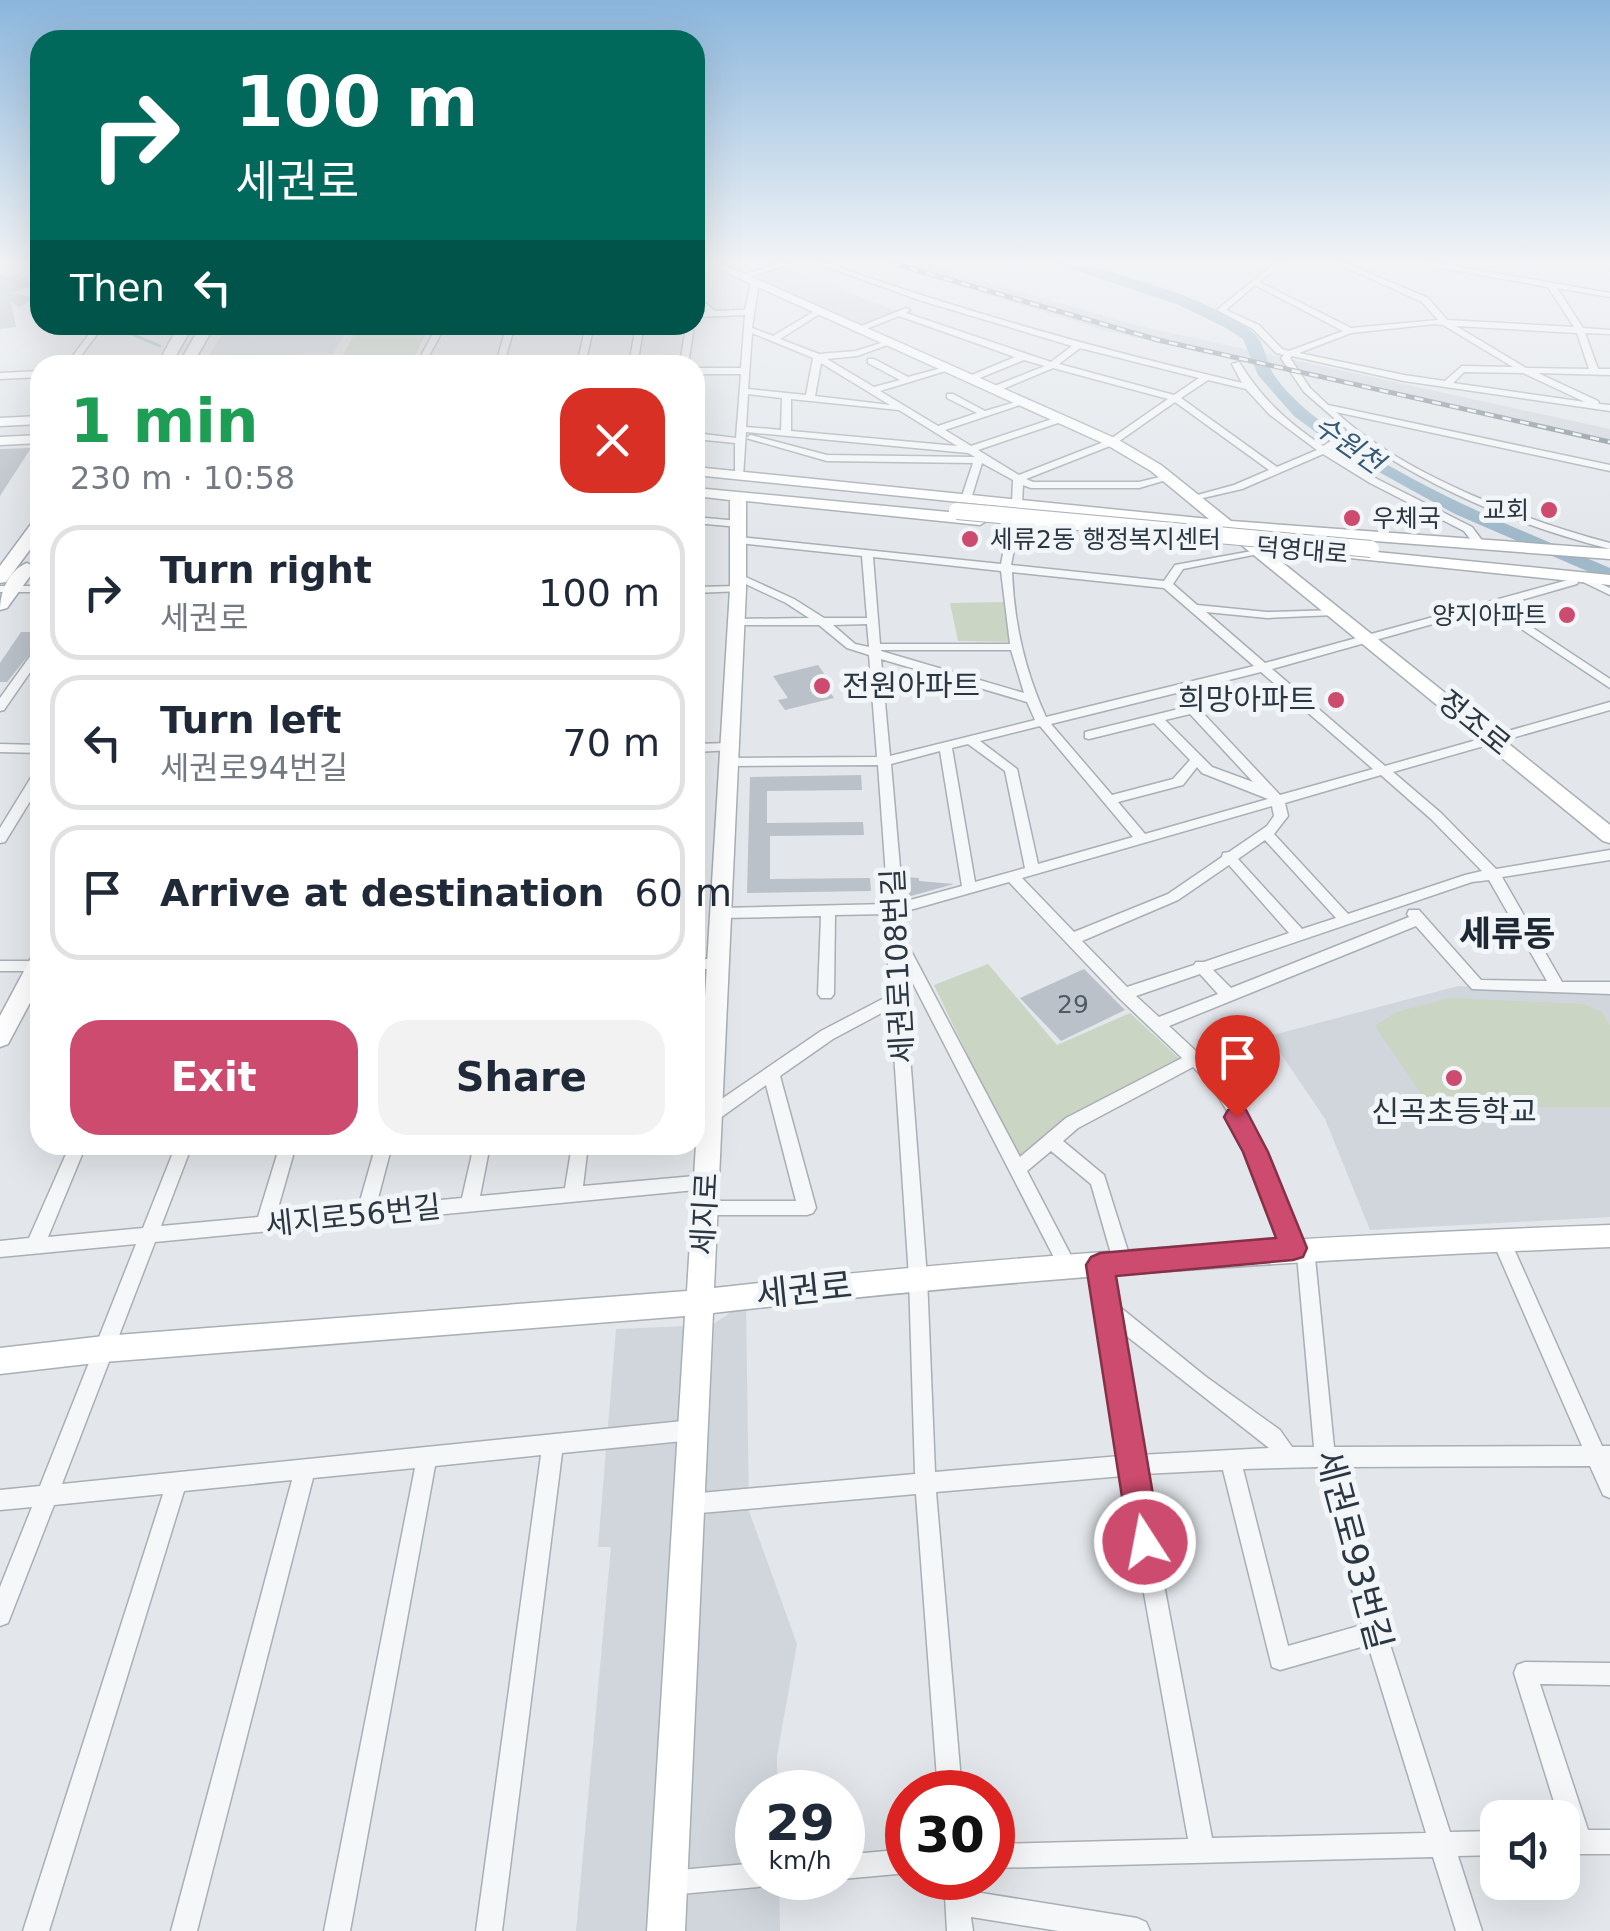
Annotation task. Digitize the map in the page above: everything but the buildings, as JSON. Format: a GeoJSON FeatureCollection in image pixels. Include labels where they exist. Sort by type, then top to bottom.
{"type":"FeatureCollection","features":[{"type":"Feature","properties":{"kind":"main road"},"geometry":{"type":"LineString","coordinates":[[3,590],[30,542]]}},
{"type":"Feature","properties":{"kind":"main road"},"geometry":{"type":"LineString","coordinates":[[3,590],[30,562]]}},
{"type":"Feature","properties":{"kind":"street"},"geometry":{"type":"LineString","coordinates":[[738,509],[746,353]]}},
{"type":"Feature","properties":{"kind":"street"},"geometry":{"type":"LineString","coordinates":[[807,353],[905,410],[981,461],[1030,486],[1139,485],[1168,478]]}},
{"type":"Feature","properties":{"kind":"street"},"geometry":{"type":"LineString","coordinates":[[818,358],[850,353]]}},
{"type":"Feature","properties":{"kind":"street","name":"정조로"},"geometry":{"type":"LineString","coordinates":[[912,353],[1112,442],[1168,478],[1610,836]]}},
{"type":"Feature","properties":{"kind":"street"},"geometry":{"type":"LineString","coordinates":[[1012,353],[1175,398],[1275,470]]}},
{"type":"Feature","properties":{"kind":"street"},"geometry":{"type":"LineString","coordinates":[[995,389],[1049,366],[1067,353]]}},
{"type":"Feature","properties":{"kind":"street"},"geometry":{"type":"LineString","coordinates":[[1102,353],[1246,386]]}},
{"type":"Feature","properties":{"kind":"street"},"geometry":{"type":"LineString","coordinates":[[1495,353],[1606,408]]}},
{"type":"Feature","properties":{"kind":"street"},"geometry":{"type":"LineString","coordinates":[[1588,353],[1594,370]]}},
{"type":"Feature","properties":{"kind":"street"},"geometry":{"type":"LineString","coordinates":[[1606,408],[1446,384],[1291,354],[1284,358],[1295,380],[1350,432],[1434,479],[1502,510],[1610,550]]}},
{"type":"Feature","properties":{"kind":"street"},"geometry":{"type":"LineString","coordinates":[[970,378],[1023,357]]}},
{"type":"Feature","properties":{"kind":"street"},"geometry":{"type":"LineString","coordinates":[[810,398],[818,358]]}},
{"type":"Feature","properties":{"kind":"street"},"geometry":{"type":"LineString","coordinates":[[871,361],[907,380]]}},
{"type":"Feature","properties":{"kind":"street"},"geometry":{"type":"LineString","coordinates":[[1236,364],[1246,386],[1286,424],[1396,492],[1468,529],[1478,543]]}},
{"type":"Feature","properties":{"kind":"street"},"geometry":{"type":"LineString","coordinates":[[872,391],[946,368]]}},
{"type":"Feature","properties":{"kind":"street"},"geometry":{"type":"LineString","coordinates":[[1446,384],[1462,369],[1610,372]]}},
{"type":"Feature","properties":{"kind":"street"},"geometry":{"type":"LineString","coordinates":[[705,371],[745,371]]}},
{"type":"Feature","properties":{"kind":"street"},"geometry":{"type":"LineString","coordinates":[[0,376],[30,374]]}},
{"type":"Feature","properties":{"kind":"street"},"geometry":{"type":"LineString","coordinates":[[1018,479],[1112,442],[1206,377]]}},
{"type":"Feature","properties":{"kind":"street"},"geometry":{"type":"LineString","coordinates":[[744,391],[905,410]]}},
{"type":"Feature","properties":{"kind":"street"},"geometry":{"type":"LineString","coordinates":[[786,432],[787,396]]}},
{"type":"Feature","properties":{"kind":"street"},"geometry":{"type":"LineString","coordinates":[[950,396],[985,414]]}},
{"type":"Feature","properties":{"kind":"street"},"geometry":{"type":"LineString","coordinates":[[937,430],[1023,401]]}},
{"type":"Feature","properties":{"kind":"street"},"geometry":{"type":"LineString","coordinates":[[1324,406],[1610,468]]}},
{"type":"Feature","properties":{"kind":"street"},"geometry":{"type":"LineString","coordinates":[[705,436],[786,432],[969,450],[1060,418]]}},
{"type":"Feature","properties":{"kind":"street"},"geometry":{"type":"LineString","coordinates":[[0,432],[30,423]]}},
{"type":"Feature","properties":{"kind":"street"},"geometry":{"type":"LineString","coordinates":[[0,432],[30,434]]}},
{"type":"Feature","properties":{"kind":"street"},"geometry":{"type":"LineString","coordinates":[[1194,499],[1238,487],[1350,432]]}},
{"type":"Feature","properties":{"kind":"street"},"geometry":{"type":"LineString","coordinates":[[741,435],[827,458],[981,461]]}},
{"type":"Feature","properties":{"kind":"street"},"geometry":{"type":"LineString","coordinates":[[981,461],[961,505],[1368,546]]}},
{"type":"Feature","properties":{"kind":"street"},"geometry":{"type":"LineString","coordinates":[[1017,504],[1018,479]]}},
{"type":"Feature","properties":{"kind":"street","name":"덕영대로"},"geometry":{"type":"LineString","coordinates":[[705,480],[961,505]]}},
{"type":"Feature","properties":{"kind":"street","name":"덕영대로"},"geometry":{"type":"LineString","coordinates":[[705,485],[738,509],[1014,523],[1255,548],[1540,564],[1573,573],[1610,570]]}},
{"type":"Feature","properties":{"kind":"street"},"geometry":{"type":"LineString","coordinates":[[1228,504],[1238,487]]}},
{"type":"Feature","properties":{"kind":"street","name":"덕영대로"},"geometry":{"type":"LineString","coordinates":[[738,509],[1017,504],[1227,525],[1610,550]]}},
{"type":"Feature","properties":{"kind":"street"},"geometry":{"type":"LineString","coordinates":[[705,517],[738,509],[867,553],[1167,584],[1436,816],[1493,874],[1558,987]]}},
{"type":"Feature","properties":{"kind":"street","name":"세지로"},"geometry":{"type":"LineString","coordinates":[[666,1931],[710,1116],[706,964],[721,913],[738,583],[738,509]]}},
{"type":"Feature","properties":{"kind":"street"},"geometry":{"type":"LineString","coordinates":[[1014,523],[1005,566],[1017,647],[1031,698],[1042,721],[1142,839]]}},
{"type":"Feature","properties":{"kind":"street"},"geometry":{"type":"LineString","coordinates":[[1610,530],[1610,538]]}},
{"type":"Feature","properties":{"kind":"street"},"geometry":{"type":"LineString","coordinates":[[1516,545],[1610,570]]}},
{"type":"Feature","properties":{"kind":"street","name":"덕영대로"},"geometry":{"type":"LineString","coordinates":[[1368,546],[1610,570]]}},
{"type":"Feature","properties":{"kind":"street","name":"덕영대로"},"geometry":{"type":"LineString","coordinates":[[1368,546],[1573,573],[1610,570]]}},
{"type":"Feature","properties":{"kind":"street"},"geometry":{"type":"LineString","coordinates":[[1167,584],[1179,567],[1255,548]]}},
{"type":"Feature","properties":{"kind":"street","name":"세권로108번길"},"geometry":{"type":"LineString","coordinates":[[867,553],[896,909],[892,930],[918,1277],[925,1482],[948,1770]]}},
{"type":"Feature","properties":{"kind":"street"},"geometry":{"type":"LineString","coordinates":[[705,750],[729,755],[885,761],[1265,667],[1492,605],[1573,582],[1573,573],[1610,592]]}},
{"type":"Feature","properties":{"kind":"street"},"geometry":{"type":"LineString","coordinates":[[705,588],[738,583],[770,589],[823,622],[851,646],[1031,698]]}},
{"type":"Feature","properties":{"kind":"street"},"geometry":{"type":"LineString","coordinates":[[3,590],[30,589]]}},
{"type":"Feature","properties":{"kind":"street"},"geometry":{"type":"LineString","coordinates":[[1492,605],[1610,684]]}},
{"type":"Feature","properties":{"kind":"street"},"geometry":{"type":"LineString","coordinates":[[1196,608],[1266,614],[1336,612]]}},
{"type":"Feature","properties":{"kind":"street"},"geometry":{"type":"LineString","coordinates":[[736,622],[872,622]]}},
{"type":"Feature","properties":{"kind":"street"},"geometry":{"type":"LineString","coordinates":[[874,651],[1017,647]]}},
{"type":"Feature","properties":{"kind":"street"},"geometry":{"type":"LineString","coordinates":[[0,707],[30,664]]}},
{"type":"Feature","properties":{"kind":"street"},"geometry":{"type":"LineString","coordinates":[[1089,735],[1287,686]]}},
{"type":"Feature","properties":{"kind":"street"},"geometry":{"type":"LineString","coordinates":[[721,913],[896,909],[1275,797],[1383,772],[1610,706]]}},
{"type":"Feature","properties":{"kind":"street"},"geometry":{"type":"LineString","coordinates":[[1072,939],[1173,897],[1265,832],[1281,816],[1275,797],[1193,710]]}},
{"type":"Feature","properties":{"kind":"street"},"geometry":{"type":"LineString","coordinates":[[1156,718],[1207,770],[1275,797]]}},
{"type":"Feature","properties":{"kind":"street"},"geometry":{"type":"LineString","coordinates":[[970,740],[1012,769],[1032,870]]}},
{"type":"Feature","properties":{"kind":"street"},"geometry":{"type":"LineString","coordinates":[[945,746],[969,888]]}},
{"type":"Feature","properties":{"kind":"street"},"geometry":{"type":"LineString","coordinates":[[0,748],[30,750]]}},
{"type":"Feature","properties":{"kind":"street"},"geometry":{"type":"LineString","coordinates":[[1108,800],[1178,782],[1197,759]]}},
{"type":"Feature","properties":{"kind":"street"},"geometry":{"type":"LineString","coordinates":[[0,839],[30,790]]}},
{"type":"Feature","properties":{"kind":"street"},"geometry":{"type":"LineString","coordinates":[[1265,832],[1344,918]]}},
{"type":"Feature","properties":{"kind":"street"},"geometry":{"type":"LineString","coordinates":[[1124,994],[1401,900],[1493,874],[1610,855]]}},
{"type":"Feature","properties":{"kind":"street"},"geometry":{"type":"LineString","coordinates":[[1228,856],[1298,934]]}},
{"type":"Feature","properties":{"kind":"street","name":"세권로93번길"},"geometry":{"type":"LineString","coordinates":[[1012,876],[1124,994],[1219,1082],[1299,1248],[1324,1457],[1469,1931]]}},
{"type":"Feature","properties":{"kind":"street"},"geometry":{"type":"LineString","coordinates":[[1401,900],[1477,985],[1610,988]]}},
{"type":"Feature","properties":{"kind":"street"},"geometry":{"type":"LineString","coordinates":[[826,994],[828,912]]}},
{"type":"Feature","properties":{"kind":"street"},"geometry":{"type":"LineString","coordinates":[[1156,1025],[1418,919]]}},
{"type":"Feature","properties":{"kind":"street"},"geometry":{"type":"LineString","coordinates":[[892,930],[1068,1268]]}},
{"type":"Feature","properties":{"kind":"street"},"geometry":{"type":"LineString","coordinates":[[0,966],[30,965]]}},
{"type":"Feature","properties":{"kind":"street"},"geometry":{"type":"LineString","coordinates":[[1201,966],[1230,996]]}},
{"type":"Feature","properties":{"kind":"street"},"geometry":{"type":"LineString","coordinates":[[0,1038],[30,982]]}},
{"type":"Feature","properties":{"kind":"street"},"geometry":{"type":"LineString","coordinates":[[710,1116],[827,1035],[897,998]]}},
{"type":"Feature","properties":{"kind":"street"},"geometry":{"type":"LineString","coordinates":[[1019,1168],[1072,1124],[1192,1060]]}},
{"type":"Feature","properties":{"kind":"street","name":"세지로56번길"},"geometry":{"type":"LineString","coordinates":[[0,1248],[574,1195],[706,1195],[807,1208],[772,1072]]}},
{"type":"Feature","properties":{"kind":"street"},"geometry":{"type":"LineString","coordinates":[[1051,1141],[1098,1180],[1112,1264],[1107,1308],[1130,1465],[1202,1850]]}},
{"type":"Feature","properties":{"kind":"street"},"geometry":{"type":"LineString","coordinates":[[35,1246],[74,1155]]}},
{"type":"Feature","properties":{"kind":"street"},"geometry":{"type":"LineString","coordinates":[[0,1615],[180,1155]]}},
{"type":"Feature","properties":{"kind":"street"},"geometry":{"type":"LineString","coordinates":[[264,1225],[285,1155]]}},
{"type":"Feature","properties":{"kind":"street"},"geometry":{"type":"LineString","coordinates":[[366,1215],[381,1155]]}},
{"type":"Feature","properties":{"kind":"street"},"geometry":{"type":"LineString","coordinates":[[470,1205],[480,1155]]}},
{"type":"Feature","properties":{"kind":"street"},"geometry":{"type":"LineString","coordinates":[[574,1195],[579,1155]]}},
{"type":"Feature","properties":{"kind":"street","name":"세권로"},"geometry":{"type":"LineString","coordinates":[[0,1362],[104,1349],[700,1302],[918,1277],[1299,1248],[1610,1236]]}},
{"type":"Feature","properties":{"kind":"street"},"geometry":{"type":"LineString","coordinates":[[1500,1240],[1603,1456],[1610,1488]]}},
{"type":"Feature","properties":{"kind":"street"},"geometry":{"type":"LineString","coordinates":[[1107,1308],[1198,1382],[1273,1436],[1287,1457]]}},
{"type":"Feature","properties":{"kind":"street"},"geometry":{"type":"LineString","coordinates":[[0,1500],[693,1430]]}},
{"type":"Feature","properties":{"kind":"street"},"geometry":{"type":"LineString","coordinates":[[489,1931],[552,1444]]}},
{"type":"Feature","properties":{"kind":"street"},"geometry":{"type":"LineString","coordinates":[[689,1504],[1130,1465],[1287,1457],[1603,1456]]}},
{"type":"Feature","properties":{"kind":"street"},"geometry":{"type":"LineString","coordinates":[[337,1931],[428,1457]]}},
{"type":"Feature","properties":{"kind":"street"},"geometry":{"type":"LineString","coordinates":[[1231,1460],[1280,1659],[1375,1632]]}},
{"type":"Feature","properties":{"kind":"street"},"geometry":{"type":"LineString","coordinates":[[184,1931],[305,1470]]}},
{"type":"Feature","properties":{"kind":"street"},"geometry":{"type":"LineString","coordinates":[[36,1931],[178,1482]]}},
{"type":"Feature","properties":{"kind":"street"},"geometry":{"type":"LineString","coordinates":[[1559,1800],[1524,1673],[1610,1674]]}},
{"type":"Feature","properties":{"kind":"street"},"geometry":{"type":"LineString","coordinates":[[1580,1842],[1610,1842]]}},
{"type":"Feature","properties":{"kind":"street"},"geometry":{"type":"LineString","coordinates":[[1015,1855],[1480,1843]]}},
{"type":"Feature","properties":{"kind":"street"},"geometry":{"type":"LineString","coordinates":[[669,1883],[735,1877]]}},
{"type":"Feature","properties":{"kind":"street"},"geometry":{"type":"LineString","coordinates":[[958,1900],[960,1931]]}},
{"type":"Feature","properties":{"kind":"street"},"geometry":{"type":"LineString","coordinates":[[1001,1900],[1137,1931]]}},
{"type":"Feature","properties":{"kind":"shaded area"},"geometry":{"type":"Polygon","coordinates":[[[210,353],[334,353],[333,355],[210,353]]]}},
{"type":"Feature","properties":{"kind":"shaded area"},"geometry":{"type":"Polygon","coordinates":[[[1207,353],[1263,353],[1610,429],[1610,443],[1207,353]]]}},
{"type":"Feature","properties":{"kind":"shaded area","name":"신곡초등학교"},"geometry":{"type":"Polygon","coordinates":[[[1458,986],[1610,991],[1610,1217],[1370,1230],[1325,1119],[1269,1036],[1458,986]]]}},
{"type":"Feature","properties":{"kind":"shaded area"},"geometry":{"type":"Polygon","coordinates":[[[746,1302],[749,1511],[797,1644],[777,1770],[735,1770],[735,1900],[779,1900],[780,1931],[576,1931],[611,1547],[598,1547],[616,1329],[712,1325],[746,1302]]]}},
{"type":"Feature","properties":{"kind":"green space"},"geometry":{"type":"Polygon","coordinates":[[[213,353],[300,353],[299,355],[213,353]]]}},
{"type":"Feature","properties":{"kind":"green space"},"geometry":{"type":"Polygon","coordinates":[[[344,353],[416,353],[415,355],[344,353]]]}},
{"type":"Feature","properties":{"kind":"green space"},"geometry":{"type":"Polygon","coordinates":[[[1006,602],[1014,642],[958,641],[950,603],[1006,602]]]}},
{"type":"Feature","properties":{"kind":"green space"},"geometry":{"type":"Polygon","coordinates":[[[988,964],[1057,1045],[1130,1013],[1182,1061],[1018,1161],[934,985],[988,964]]]}},
{"type":"Feature","properties":{"kind":"green space"},"geometry":{"type":"Polygon","coordinates":[[[1450,998],[1584,1004],[1602,1012],[1610,1026],[1610,1107],[1430,1107],[1375,1026],[1396,1012],[1450,998]]]}},
{"type":"Feature","properties":{"kind":"waterway","name":"수원천"},"geometry":{"type":"LineString","coordinates":[[1257,353],[1266,375],[1300,412],[1347,448],[1462,510],[1610,575]]}},
{"type":"Feature","properties":{"kind":"railway"},"geometry":{"type":"LineString","coordinates":[[1216,353],[1610,442]]}},
{"type":"Feature","properties":{"kind":"place","name":"교회"},"geometry":{"type":"Point","coordinates":[1549,510]}},
{"type":"Feature","properties":{"kind":"place","name":"우체국"},"geometry":{"type":"Point","coordinates":[1352,518]}},
{"type":"Feature","properties":{"kind":"place","name":"세류2동 행정복지센터"},"geometry":{"type":"Point","coordinates":[970,539]}},
{"type":"Feature","properties":{"kind":"place","name":"양지아파트"},"geometry":{"type":"Point","coordinates":[1567,615]}},
{"type":"Feature","properties":{"kind":"place","name":"전원아파트"},"geometry":{"type":"Point","coordinates":[822,686]}},
{"type":"Feature","properties":{"kind":"place","name":"희망아파트"},"geometry":{"type":"Point","coordinates":[1336,700]}},
{"type":"Feature","properties":{"kind":"place","name":"신곡초등학교"},"geometry":{"type":"Point","coordinates":[1454,1078]}},
{"type":"Feature","properties":{"kind":"district","name":"세류동"},"geometry":{"type":"Point","coordinates":[1507,934]}},
{"type":"Feature","properties":{"kind":"route"},"geometry":{"type":"LineString","coordinates":[[1145,1542],[1100,1265],[1293,1248],[1237,1117]]}}]}
